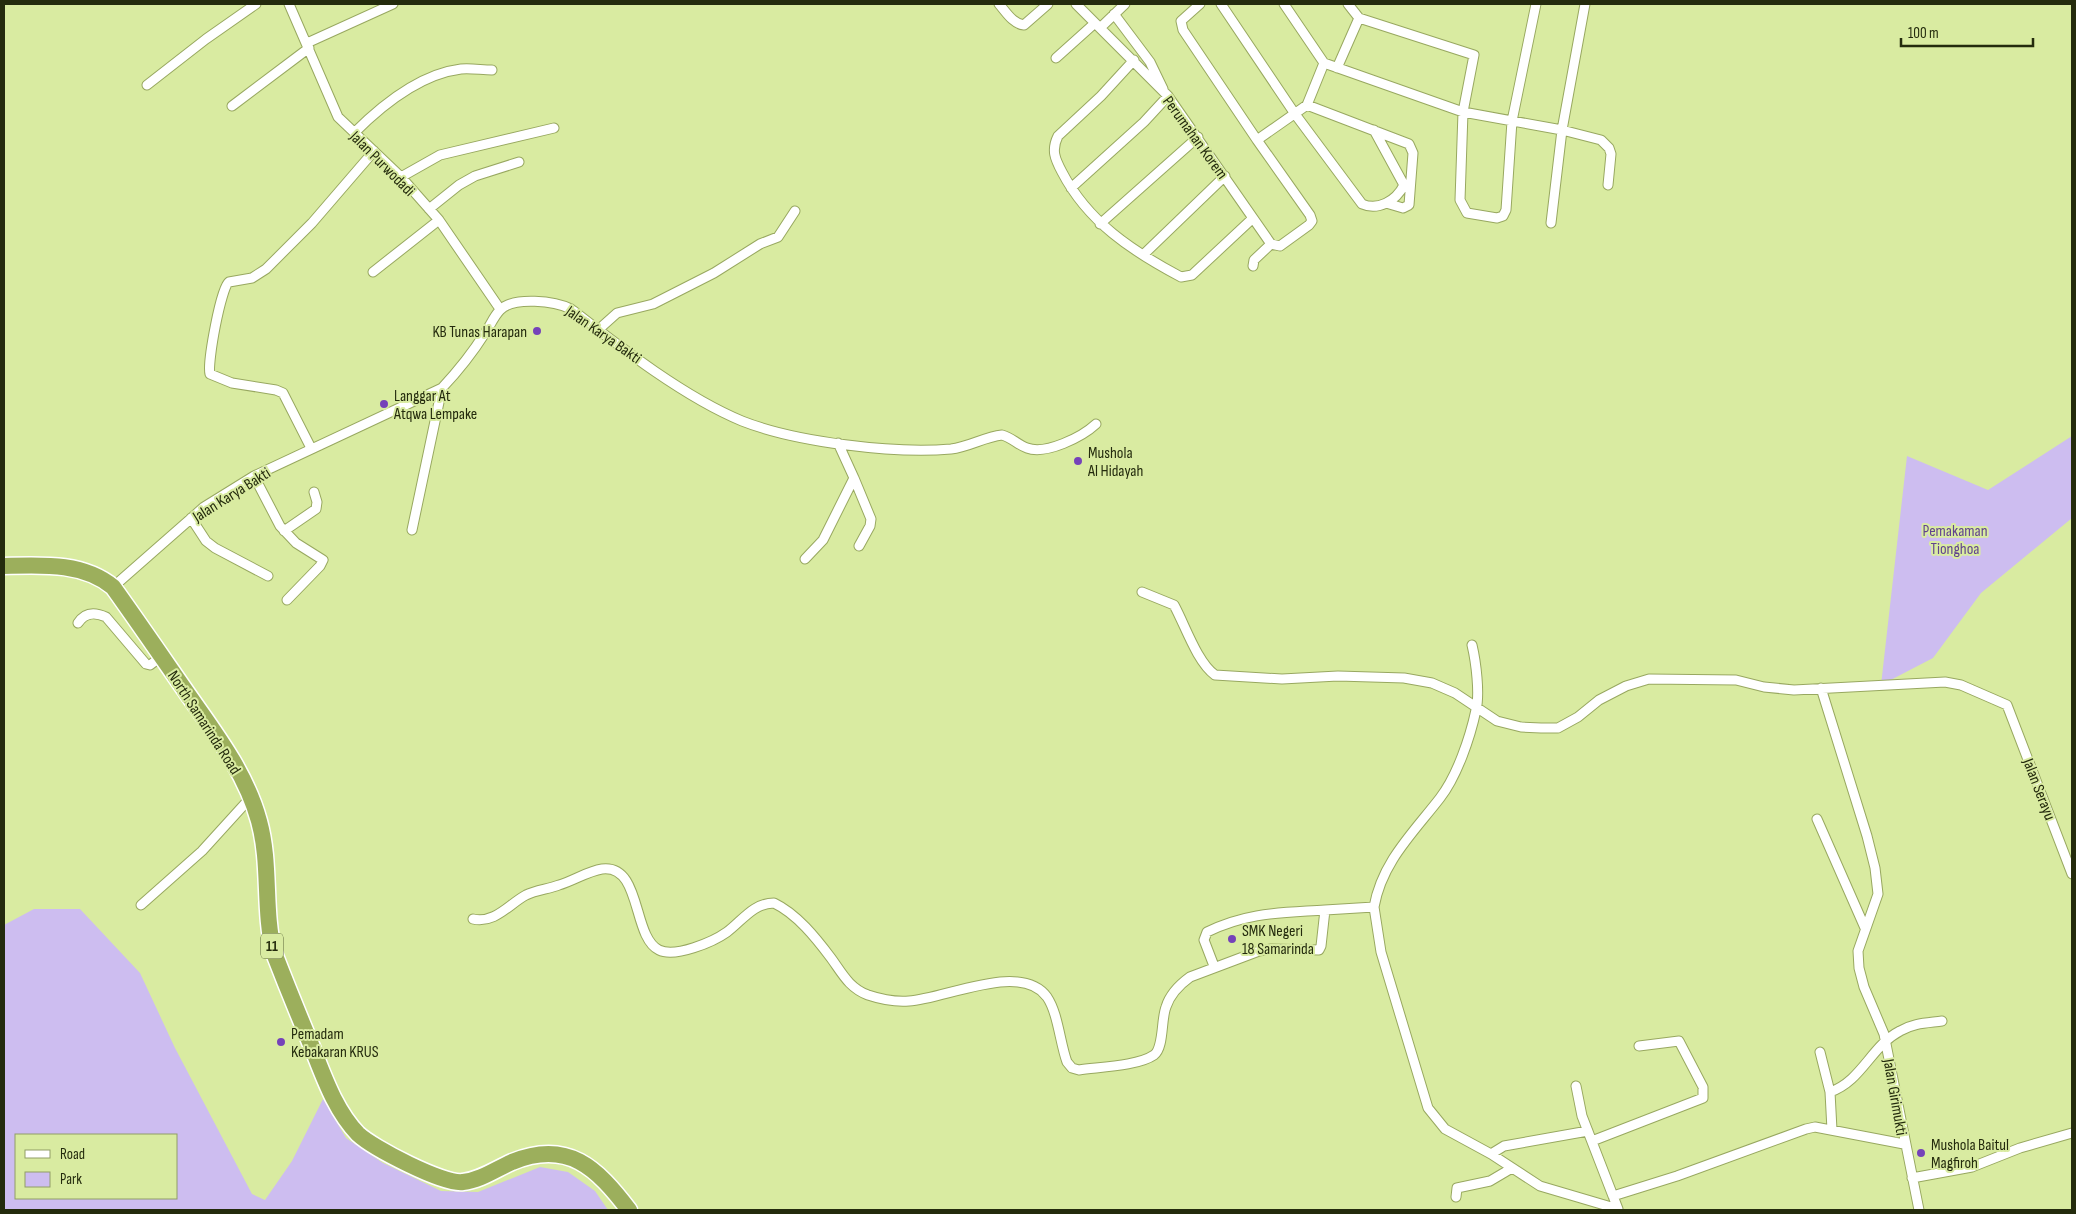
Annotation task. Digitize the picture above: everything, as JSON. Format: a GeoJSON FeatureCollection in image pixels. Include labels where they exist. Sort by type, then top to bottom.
{"type":"FeatureCollection","features":[{"type":"Feature","properties":{"kind":"highway","name":"North Samarinda Road"},"geometry":{"type":"LineString","coordinates":[[4,566],[42,564],[64,567],[100,576],[113,587],[220,739],[252,796],[260,823],[265,856],[269,928],[274,953],[332,1096],[358,1134],[370,1144],[404,1161],[455,1182],[486,1176],[528,1157],[553,1154],[568,1157],[589,1166],[602,1177],[629,1210]]}},
{"type":"Feature","properties":{"kind":"street"},"geometry":{"type":"LineString","coordinates":[[147,85],[198,45],[256,4]]}},
{"type":"Feature","properties":{"kind":"street","name":"Jalan Purwodadi"},"geometry":{"type":"LineString","coordinates":[[289,4],[335,112],[354,133],[401,177],[439,220],[500,309]]}},
{"type":"Feature","properties":{"kind":"street"},"geometry":{"type":"LineString","coordinates":[[232,106],[308,45],[393,4]]}},
{"type":"Feature","properties":{"kind":"street"},"geometry":{"type":"LineString","coordinates":[[999,4],[1019,25],[1024,25],[1048,4]]}},
{"type":"Feature","properties":{"kind":"street","name":"Perumahan Korem"},"geometry":{"type":"LineString","coordinates":[[1076,4],[1167,95],[1271,244]]}},
{"type":"Feature","properties":{"kind":"street"},"geometry":{"type":"LineString","coordinates":[[1056,58],[1125,4]]}},
{"type":"Feature","properties":{"kind":"street"},"geometry":{"type":"LineString","coordinates":[[1200,4],[1181,21],[1183,30],[1310,215],[1312,221],[1309,226],[1280,246],[1271,244],[1254,260],[1253,266]]}},
{"type":"Feature","properties":{"kind":"street"},"geometry":{"type":"LineString","coordinates":[[1221,4],[1296,114],[1362,204],[1374,208],[1386,203],[1407,185]]}},
{"type":"Feature","properties":{"kind":"street"},"geometry":{"type":"LineString","coordinates":[[1284,4],[1324,63],[1463,112],[1597,138],[1606,144],[1612,154],[1608,185]]}},
{"type":"Feature","properties":{"kind":"street"},"geometry":{"type":"LineString","coordinates":[[1348,4],[1359,18],[1474,55],[1463,112],[1460,200],[1467,213],[1497,218],[1505,215],[1512,122],[1536,4]]}},
{"type":"Feature","properties":{"kind":"street"},"geometry":{"type":"LineString","coordinates":[[1551,223],[1562,130],[1585,4]]}},
{"type":"Feature","properties":{"kind":"street"},"geometry":{"type":"LineString","coordinates":[[1071,188],[1144,122],[1167,95],[1150,62],[1114,14]]}},
{"type":"Feature","properties":{"kind":"street"},"geometry":{"type":"LineString","coordinates":[[1337,68],[1359,18]]}},
{"type":"Feature","properties":{"kind":"street"},"geometry":{"type":"LineString","coordinates":[[1134,60],[1102,96],[1058,136],[1054,144],[1053,152],[1056,161],[1071,188],[1100,224],[1143,255],[1180,278],[1189,276],[1252,219]]}},
{"type":"Feature","properties":{"kind":"street"},"geometry":{"type":"LineString","coordinates":[[1257,140],[1296,114],[1307,104],[1324,63]]}},
{"type":"Feature","properties":{"kind":"street"},"geometry":{"type":"LineString","coordinates":[[354,133],[388,103],[430,77],[464,69],[492,70]]}},
{"type":"Feature","properties":{"kind":"street"},"geometry":{"type":"LineString","coordinates":[[1307,104],[1409,144],[1412,153],[1407,185],[1410,202],[1407,207],[1403,208],[1386,203]]}},
{"type":"Feature","properties":{"kind":"street"},"geometry":{"type":"LineString","coordinates":[[401,177],[440,155],[554,128]]}},
{"type":"Feature","properties":{"kind":"street"},"geometry":{"type":"LineString","coordinates":[[1374,130],[1407,185]]}},
{"type":"Feature","properties":{"kind":"street"},"geometry":{"type":"LineString","coordinates":[[1100,224],[1198,137]]}},
{"type":"Feature","properties":{"kind":"street"},"geometry":{"type":"LineString","coordinates":[[311,448],[283,393],[276,390],[232,383],[209,372],[210,352],[223,290],[229,282],[252,278],[266,269],[312,223],[374,151]]}},
{"type":"Feature","properties":{"kind":"street"},"geometry":{"type":"LineString","coordinates":[[429,209],[459,185],[475,176],[519,162]]}},
{"type":"Feature","properties":{"kind":"street"},"geometry":{"type":"LineString","coordinates":[[1143,255],[1225,176]]}},
{"type":"Feature","properties":{"kind":"street"},"geometry":{"type":"LineString","coordinates":[[598,330],[617,313],[653,304],[714,273],[760,244],[778,237],[795,211]]}},
{"type":"Feature","properties":{"kind":"street"},"geometry":{"type":"LineString","coordinates":[[373,272],[439,220]]}},
{"type":"Feature","properties":{"kind":"street","name":"Jalan Karya Bakti"},"geometry":{"type":"LineString","coordinates":[[113,587],[191,518],[254,476],[442,388],[455,375],[500,309],[514,304],[538,301],[554,302],[571,308],[598,330],[674,383],[741,420],[772,431],[838,443],[898,450],[930,451],[968,446],[1002,435],[1028,448],[1051,447],[1079,437],[1096,424]]}},
{"type":"Feature","properties":{"kind":"street"},"geometry":{"type":"LineString","coordinates":[[412,530],[442,388]]}},
{"type":"Feature","properties":{"kind":"street"},"geometry":{"type":"LineString","coordinates":[[838,443],[871,522],[858,546]]}},
{"type":"Feature","properties":{"kind":"street"},"geometry":{"type":"LineString","coordinates":[[254,476],[284,531],[296,542],[323,560],[320,566],[287,600]]}},
{"type":"Feature","properties":{"kind":"street"},"geometry":{"type":"LineString","coordinates":[[805,559],[823,540],[854,478]]}},
{"type":"Feature","properties":{"kind":"street"},"geometry":{"type":"LineString","coordinates":[[284,531],[316,509],[317,502],[314,492]]}},
{"type":"Feature","properties":{"kind":"street"},"geometry":{"type":"LineString","coordinates":[[191,518],[214,548],[268,576]]}},
{"type":"Feature","properties":{"kind":"street"},"geometry":{"type":"LineString","coordinates":[[1142,592],[1174,605],[1208,670],[1216,675],[1282,679],[1338,676],[1404,678],[1432,683],[1455,693],[1497,721],[1521,727],[1558,728],[1578,717],[1599,700],[1626,686],[1649,679],[1736,680],[1764,687],[1794,690],[1821,688]]}},
{"type":"Feature","properties":{"kind":"street"},"geometry":{"type":"LineString","coordinates":[[78,623],[85,616],[99,614],[106,617],[146,664],[150,665],[162,656]]}},
{"type":"Feature","properties":{"kind":"street"},"geometry":{"type":"LineString","coordinates":[[1472,645],[1477,708],[1461,759],[1450,785],[1400,846],[1377,887],[1374,907],[1381,952],[1428,1108],[1445,1129],[1550,1191],[1618,1209]]}},
{"type":"Feature","properties":{"kind":"street","name":"Jalan Serayu"},"geometry":{"type":"LineString","coordinates":[[1821,688],[1944,682],[1970,688],[2007,705],[2072,874]]}},
{"type":"Feature","properties":{"kind":"street","name":"Jalan Girimukti"},"geometry":{"type":"LineString","coordinates":[[1821,688],[1867,836],[1875,868],[1878,894],[1858,951],[1864,987],[1885,1041],[1904,1144],[1919,1210]]}},
{"type":"Feature","properties":{"kind":"street"},"geometry":{"type":"LineString","coordinates":[[141,904],[202,851],[252,796]]}},
{"type":"Feature","properties":{"kind":"street"},"geometry":{"type":"LineString","coordinates":[[1817,819],[1865,928]]}},
{"type":"Feature","properties":{"kind":"street"},"geometry":{"type":"LineString","coordinates":[[473,919],[491,919],[527,895],[596,871],[610,870],[623,877],[631,890],[649,941],[659,950],[671,953],[718,938],[756,907],[774,903],[798,921],[821,945],[846,980],[867,994],[885,999],[908,1001],[1005,981],[1024,983],[1037,988],[1044,994],[1051,1006],[1067,1062],[1072,1068],[1079,1070],[1140,1061],[1154,1055],[1160,1044],[1165,1008],[1173,993],[1190,978],[1214,966],[1271,948],[1319,950],[1322,946],[1325,910]]}},
{"type":"Feature","properties":{"kind":"street"},"geometry":{"type":"LineString","coordinates":[[1214,966],[1204,940],[1207,932],[1224,923],[1253,915],[1374,907]]}},
{"type":"Feature","properties":{"kind":"street"},"geometry":{"type":"LineString","coordinates":[[1830,1092],[1850,1082],[1885,1041],[1909,1026],[1942,1021]]}},
{"type":"Feature","properties":{"kind":"street"},"geometry":{"type":"LineString","coordinates":[[1592,1141],[1703,1098],[1703,1087],[1679,1041],[1639,1046]]}},
{"type":"Feature","properties":{"kind":"street"},"geometry":{"type":"LineString","coordinates":[[1820,1052],[1830,1092],[1832,1130]]}},
{"type":"Feature","properties":{"kind":"street"},"geometry":{"type":"LineString","coordinates":[[1576,1086],[1588,1131],[1618,1209]]}},
{"type":"Feature","properties":{"kind":"street"},"geometry":{"type":"LineString","coordinates":[[1613,1196],[1677,1176],[1815,1127],[1904,1144]]}},
{"type":"Feature","properties":{"kind":"street"},"geometry":{"type":"LineString","coordinates":[[1490,1154],[1504,1146],[1588,1131]]}},
{"type":"Feature","properties":{"kind":"street"},"geometry":{"type":"LineString","coordinates":[[1912,1178],[1972,1167],[2020,1148],[2072,1133]]}},
{"type":"Feature","properties":{"kind":"street"},"geometry":{"type":"LineString","coordinates":[[1456,1197],[1458,1188],[1490,1181],[1512,1168]]}},
{"type":"Feature","properties":{"kind":"green space","name":"Pemakaman Tionghoa"},"geometry":{"type":"Polygon","coordinates":[[[2072,436],[2072,518],[1981,593],[1933,658],[1881,685],[1907,456],[1988,490],[2072,436]]]}},
{"type":"Feature","properties":{"kind":"green space"},"geometry":{"type":"Polygon","coordinates":[[[34,909],[80,909],[140,973],[175,1048],[252,1194],[265,1200],[292,1161],[323,1099],[346,1138],[383,1163],[441,1191],[478,1192],[540,1167],[568,1172],[595,1191],[608,1210],[4,1210],[4,925],[34,909]]]}},
{"type":"Feature","properties":{"kind":"place","name":"KB Tunas Harapan"},"geometry":{"type":"Point","coordinates":[537,331]}},
{"type":"Feature","properties":{"kind":"place","name":"Langgar At Atqwa Lempake"},"geometry":{"type":"Point","coordinates":[384,404]}},
{"type":"Feature","properties":{"kind":"place","name":"Mushola Al Hidayah"},"geometry":{"type":"Point","coordinates":[1078,461]}},
{"type":"Feature","properties":{"kind":"place","name":"SMK Negeri 18 Samarinda"},"geometry":{"type":"Point","coordinates":[1232,939]}},
{"type":"Feature","properties":{"kind":"place","name":"Pemadam Kebakaran KRUS"},"geometry":{"type":"Point","coordinates":[281,1042]}},
{"type":"Feature","properties":{"kind":"place","name":"Mushola Baitul Magfiroh"},"geometry":{"type":"Point","coordinates":[1921,1153]}}]}
